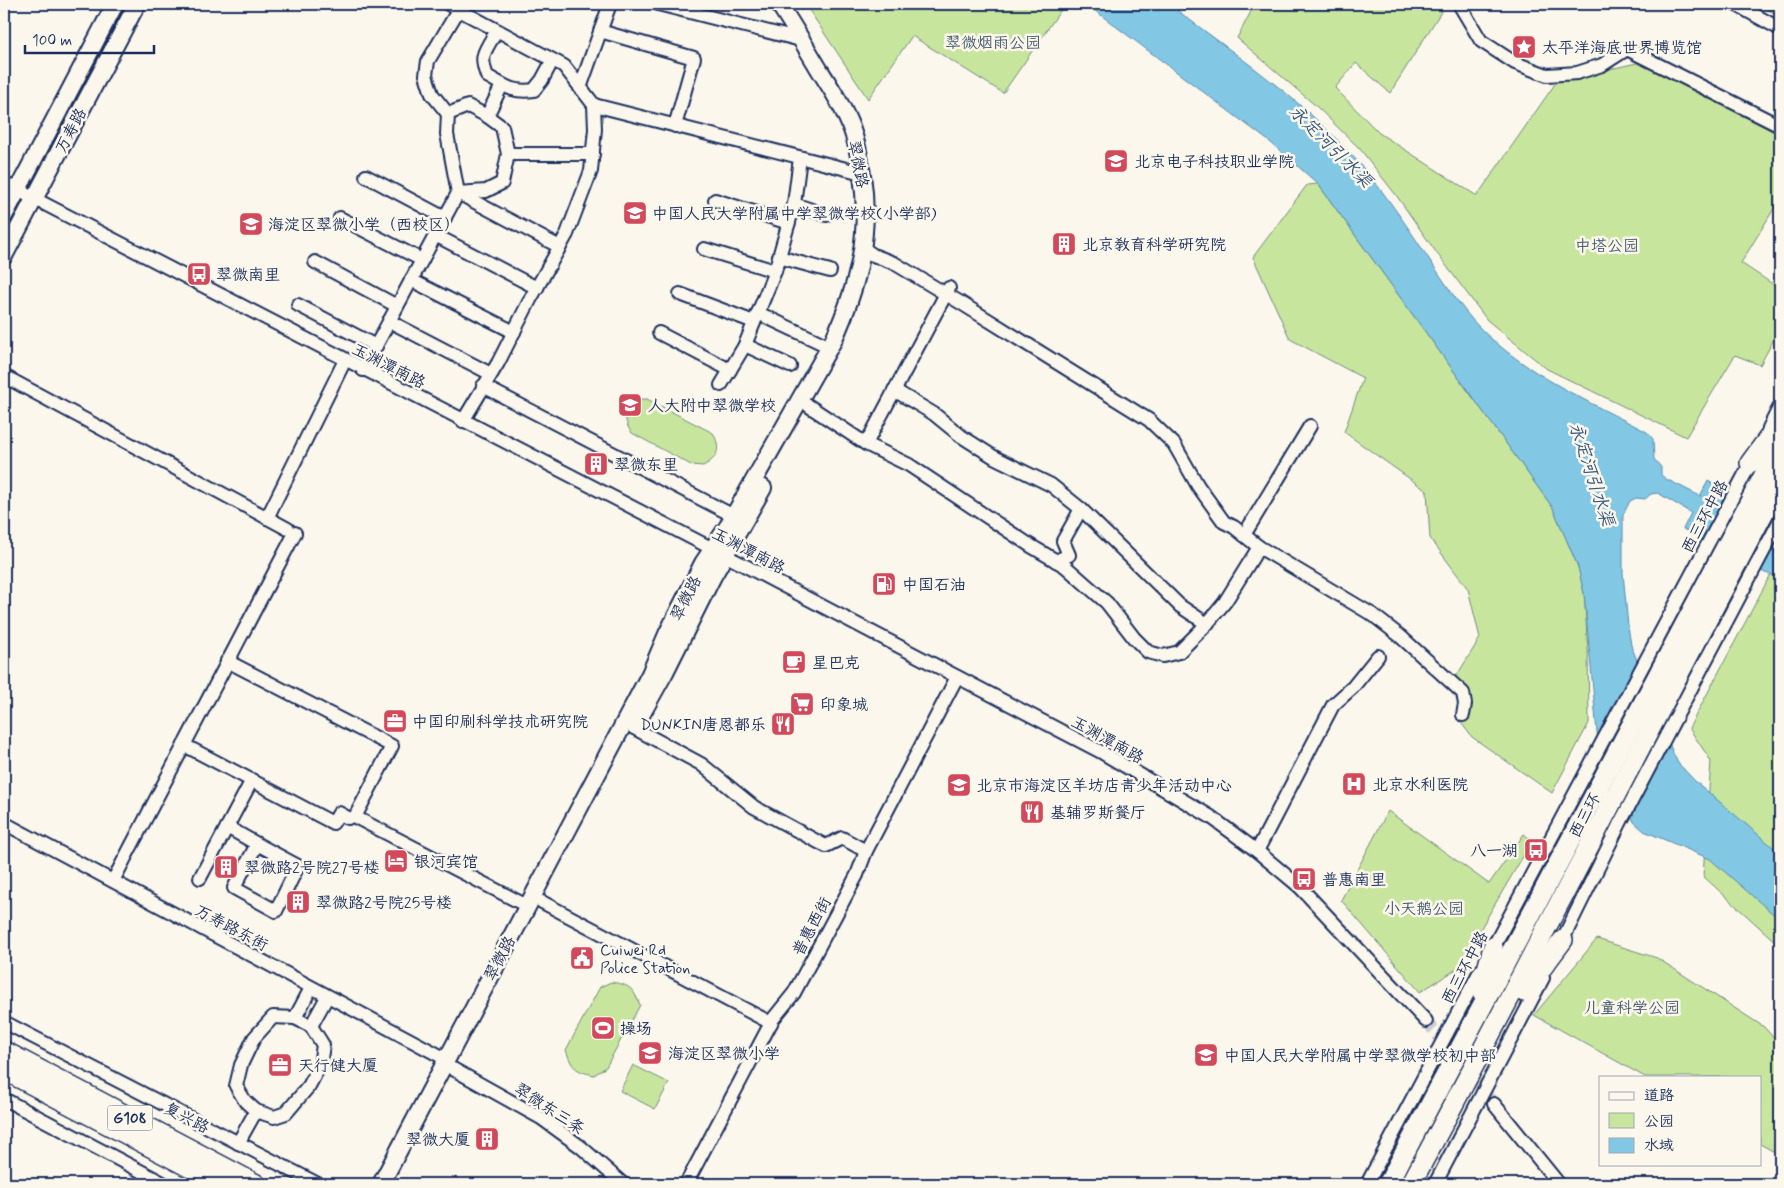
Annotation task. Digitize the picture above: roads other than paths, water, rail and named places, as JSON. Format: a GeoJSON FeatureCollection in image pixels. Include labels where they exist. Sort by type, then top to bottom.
{"type":"FeatureCollection","features":[{"type":"Feature","properties":{"kind":"highway"},"geometry":{"type":"LineString","coordinates":[[1750,463],[1780,422]]}},
{"type":"Feature","properties":{"kind":"highway","name":"西三环"},"geometry":{"type":"LineString","coordinates":[[1761,511],[1780,445]]}},
{"type":"Feature","properties":{"kind":"highway","name":"西三环"},"geometry":{"type":"LineString","coordinates":[[1388,1184],[1655,680],[1729,559],[1780,482]]}},
{"type":"Feature","properties":{"kind":"highway","name":"西三环"},"geometry":{"type":"LineString","coordinates":[[1411,1184],[1490,1037],[1664,700],[1729,559]]}},
{"type":"Feature","properties":{"kind":"highway"},"geometry":{"type":"LineString","coordinates":[[1490,1037],[1563,940]]}},
{"type":"Feature","properties":{"kind":"highway"},"geometry":{"type":"LineString","coordinates":[[1472,1024],[1493,947]]}},
{"type":"Feature","properties":{"kind":"highway","name":"复兴路"},"geometry":{"type":"LineString","coordinates":[[4,1051],[256,1184]]}},
{"type":"Feature","properties":{"kind":"highway","name":"G108"},"geometry":{"type":"LineString","coordinates":[[4,1070],[221,1184]]}},
{"type":"Feature","properties":{"kind":"main road","name":"万寿路"},"geometry":{"type":"LineString","coordinates":[[4,216],[11,187],[116,4]]}},
{"type":"Feature","properties":{"kind":"main road","name":"万寿路"},"geometry":{"type":"LineString","coordinates":[[4,256],[137,4]]}},
{"type":"Feature","properties":{"kind":"main road","name":"翠微路"},"geometry":{"type":"LineString","coordinates":[[381,1184],[450,1064],[534,904],[650,674],[668,632],[703,564],[718,553],[809,406],[856,318],[866,286],[870,250],[862,173],[852,130],[835,95],[780,4]]}},
{"type":"Feature","properties":{"kind":"main road","name":"翠微路"},"geometry":{"type":"LineString","coordinates":[[534,904],[665,672],[734,516],[830,348],[846,313],[876,232],[871,161],[860,124],[844,90],[792,4]]}},
{"type":"Feature","properties":{"kind":"main road","name":"翠微路"},"geometry":{"type":"LineString","coordinates":[[393,1184],[450,1064]]}},
{"type":"Feature","properties":{"kind":"street"},"geometry":{"type":"LineString","coordinates":[[580,88],[610,4]]}},
{"type":"Feature","properties":{"kind":"street"},"geometry":{"type":"LineString","coordinates":[[658,4],[802,40]]}},
{"type":"Feature","properties":{"kind":"street"},"geometry":{"type":"LineString","coordinates":[[1459,4],[1481,41],[1515,63],[1547,75],[1577,73],[1602,65],[1627,49],[1780,126]]}},
{"type":"Feature","properties":{"kind":"street"},"geometry":{"type":"LineString","coordinates":[[1735,4],[1780,29]]}},
{"type":"Feature","properties":{"kind":"street"},"geometry":{"type":"LineString","coordinates":[[363,370],[458,193],[447,134],[448,114],[432,94],[426,75],[428,61],[456,6],[564,66],[594,105],[862,173]]}},
{"type":"Feature","properties":{"kind":"street"},"geometry":{"type":"LineString","coordinates":[[600,31],[694,58],[675,126]]}},
{"type":"Feature","properties":{"kind":"street"},"geometry":{"type":"LineString","coordinates":[[493,37],[486,49],[482,63],[487,76],[502,85],[519,92],[534,90],[549,67]]}},
{"type":"Feature","properties":{"kind":"street"},"geometry":{"type":"LineString","coordinates":[[487,116],[502,85]]}},
{"type":"Feature","properties":{"kind":"street"},"geometry":{"type":"LineString","coordinates":[[463,421],[491,374],[567,234],[591,171],[595,130],[594,105]]}},
{"type":"Feature","properties":{"kind":"street"},"geometry":{"type":"LineString","coordinates":[[448,114],[468,106],[487,116],[502,127],[508,154],[502,183],[486,191],[458,193]]}},
{"type":"Feature","properties":{"kind":"street"},"geometry":{"type":"LineString","coordinates":[[508,154],[593,154]]}},
{"type":"Feature","properties":{"kind":"street"},"geometry":{"type":"LineString","coordinates":[[721,385],[745,345],[775,271],[794,204],[800,158]]}},
{"type":"Feature","properties":{"kind":"street"},"geometry":{"type":"LineString","coordinates":[[366,176],[445,218]]}},
{"type":"Feature","properties":{"kind":"street","name":"玉渊潭南路"},"geometry":{"type":"LineString","coordinates":[[11,187],[1103,753],[1211,817],[1257,851],[1300,887],[1426,1021]]}},
{"type":"Feature","properties":{"kind":"street"},"geometry":{"type":"LineString","coordinates":[[458,193],[560,246]]}},
{"type":"Feature","properties":{"kind":"street"},"geometry":{"type":"LineString","coordinates":[[715,200],[789,223]]}},
{"type":"Feature","properties":{"kind":"street"},"geometry":{"type":"LineString","coordinates":[[794,204],[826,215]]}},
{"type":"Feature","properties":{"kind":"street"},"geometry":{"type":"LineString","coordinates":[[340,218],[422,260]]}},
{"type":"Feature","properties":{"kind":"street"},"geometry":{"type":"LineString","coordinates":[[435,235],[537,288]]}},
{"type":"Feature","properties":{"kind":"street"},"geometry":{"type":"LineString","coordinates":[[704,248],[775,271]]}},
{"type":"Feature","properties":{"kind":"street"},"geometry":{"type":"LineString","coordinates":[[870,250],[947,291],[1149,420],[1174,444],[1203,494],[1224,522],[1234,527],[1259,547],[1373,615],[1400,636],[1463,692],[1465,704],[1463,715]]}},
{"type":"Feature","properties":{"kind":"street"},"geometry":{"type":"LineString","coordinates":[[779,257],[830,271]]}},
{"type":"Feature","properties":{"kind":"street"},"geometry":{"type":"LineString","coordinates":[[315,262],[397,306]]}},
{"type":"Feature","properties":{"kind":"street"},"geometry":{"type":"LineString","coordinates":[[411,280],[514,332]]}},
{"type":"Feature","properties":{"kind":"street"},"geometry":{"type":"LineString","coordinates":[[866,444],[947,291]]}},
{"type":"Feature","properties":{"kind":"street"},"geometry":{"type":"LineString","coordinates":[[680,294],[756,318],[830,348]]}},
{"type":"Feature","properties":{"kind":"street"},"geometry":{"type":"LineString","coordinates":[[298,305],[376,346]]}},
{"type":"Feature","properties":{"kind":"street"},"geometry":{"type":"LineString","coordinates":[[389,321],[491,374]]}},
{"type":"Feature","properties":{"kind":"street"},"geometry":{"type":"LineString","coordinates":[[659,333],[730,370]]}},
{"type":"Feature","properties":{"kind":"street"},"geometry":{"type":"LineString","coordinates":[[745,345],[790,366]]}},
{"type":"Feature","properties":{"kind":"street"},"geometry":{"type":"LineString","coordinates":[[267,518],[345,360]]}},
{"type":"Feature","properties":{"kind":"street"},"geometry":{"type":"LineString","coordinates":[[4,376],[291,531],[227,661],[113,881]]}},
{"type":"Feature","properties":{"kind":"street"},"geometry":{"type":"LineString","coordinates":[[483,386],[734,516]]}},
{"type":"Feature","properties":{"kind":"street"},"geometry":{"type":"LineString","coordinates":[[894,390],[934,414],[960,436],[994,457],[1051,485],[1081,509],[1180,606],[1207,624]]}},
{"type":"Feature","properties":{"kind":"street"},"geometry":{"type":"LineString","coordinates":[[809,406],[866,444],[909,465],[1065,566],[1107,603],[1134,638],[1148,652],[1163,656],[1179,652],[1207,624],[1225,602],[1259,547]]}},
{"type":"Feature","properties":{"kind":"street","name":"西三环中路"},"geometry":{"type":"LineString","coordinates":[[1367,1184],[1656,642],[1729,559],[1761,511],[1750,463],[1780,406]]}},
{"type":"Feature","properties":{"kind":"street"},"geometry":{"type":"LineString","coordinates":[[1244,535],[1310,426]]}},
{"type":"Feature","properties":{"kind":"street"},"geometry":{"type":"LineString","coordinates":[[1056,561],[1069,555],[1063,541],[1081,509]]}},
{"type":"Feature","properties":{"kind":"street","name":"西三环中路"},"geometry":{"type":"LineString","coordinates":[[1563,940],[1620,823],[1673,723],[1729,559]]}},
{"type":"Feature","properties":{"kind":"street"},"geometry":{"type":"LineString","coordinates":[[1257,851],[1333,705],[1353,687],[1378,656]]}},
{"type":"Feature","properties":{"kind":"street"},"geometry":{"type":"LineString","coordinates":[[227,661],[392,746],[354,817],[534,904],[770,1023]]}},
{"type":"Feature","properties":{"kind":"street","name":"普惠西街"},"geometry":{"type":"LineString","coordinates":[[686,1184],[770,1023],[794,993],[857,875],[866,851],[957,677]]}},
{"type":"Feature","properties":{"kind":"street"},"geometry":{"type":"LineString","coordinates":[[634,728],[702,764],[754,807],[820,843],[826,846],[842,838],[866,851]]}},
{"type":"Feature","properties":{"kind":"street"},"geometry":{"type":"LineString","coordinates":[[184,744],[333,823],[339,813],[348,818]]}},
{"type":"Feature","properties":{"kind":"street"},"geometry":{"type":"LineString","coordinates":[[200,878],[252,780]]}},
{"type":"Feature","properties":{"kind":"street","name":"万寿路东街"},"geometry":{"type":"LineString","coordinates":[[4,823],[450,1064]]}},
{"type":"Feature","properties":{"kind":"street"},"geometry":{"type":"LineString","coordinates":[[227,827],[298,866],[276,911],[234,888],[257,844]]}},
{"type":"Feature","properties":{"kind":"street"},"geometry":{"type":"LineString","coordinates":[[1436,1184],[1563,940]]}},
{"type":"Feature","properties":{"kind":"street"},"geometry":{"type":"LineString","coordinates":[[295,1018],[311,988]]}},
{"type":"Feature","properties":{"kind":"street"},"geometry":{"type":"LineString","coordinates":[[311,1026],[328,997]]}},
{"type":"Feature","properties":{"kind":"street"},"geometry":{"type":"LineString","coordinates":[[273,1017],[295,1018],[311,1026],[323,1044],[320,1065],[309,1086],[286,1113],[274,1117],[256,1111],[245,1101],[236,1086],[242,1065],[254,1038],[273,1017]]}},
{"type":"Feature","properties":{"kind":"street","name":"复兴路"},"geometry":{"type":"LineString","coordinates":[[4,1022],[318,1184]]}},
{"type":"Feature","properties":{"kind":"street","name":"翠微东三条"},"geometry":{"type":"LineString","coordinates":[[450,1064],[541,1118],[581,1147],[624,1184]]}},
{"type":"Feature","properties":{"kind":"street"},"geometry":{"type":"LineString","coordinates":[[4,1098],[165,1184]]}},
{"type":"Feature","properties":{"kind":"street"},"geometry":{"type":"LineString","coordinates":[[1494,1104],[1559,1184]]}},
{"type":"Feature","properties":{"kind":"street"},"geometry":{"type":"LineString","coordinates":[[238,1143],[256,1111]]}},
{"type":"Feature","properties":{"kind":"water","name":"永定河引水渠"},"geometry":{"type":"Polygon","coordinates":[[[1086,4],[1168,4],[1222,44],[1308,112],[1360,164],[1395,209],[1461,306],[1496,343],[1558,385],[1647,432],[1653,439],[1654,459],[1661,467],[1661,475],[1666,479],[1700,496],[1708,481],[1780,522],[1780,577],[1765,573],[1683,529],[1691,513],[1658,493],[1651,494],[1645,499],[1636,498],[1630,501],[1623,515],[1623,573],[1631,645],[1678,763],[1695,781],[1780,853],[1780,920],[1710,859],[1644,831],[1634,822],[1598,743],[1584,593],[1578,567],[1553,508],[1318,184],[1270,142],[1086,4]]]}},
{"type":"Feature","properties":{"kind":"tunnel"},"geometry":{"type":"LineString","coordinates":[[1426,1021],[1494,1104]]}},
{"type":"Feature","properties":{"kind":"place","name":"太平洋海底世界博览馆"},"geometry":{"type":"Point","coordinates":[1524,47]}},
{"type":"Feature","properties":{"kind":"place","name":"北京电子科技职业学院"},"geometry":{"type":"Point","coordinates":[1116,161]}},
{"type":"Feature","properties":{"kind":"place","name":"中国人民大学附属中学翠微学校(小学部)"},"geometry":{"type":"Point","coordinates":[635,213]}},
{"type":"Feature","properties":{"kind":"place","name":"海淀区翠微小学（西校区）"},"geometry":{"type":"Point","coordinates":[251,224]}},
{"type":"Feature","properties":{"kind":"place","name":"北京教育科学研究院"},"geometry":{"type":"Point","coordinates":[1064,244]}},
{"type":"Feature","properties":{"kind":"place","name":"翠微南里"},"geometry":{"type":"Point","coordinates":[199,274]}},
{"type":"Feature","properties":{"kind":"place","name":"人大附中翠微学校"},"geometry":{"type":"Point","coordinates":[630,405]}},
{"type":"Feature","properties":{"kind":"place","name":"翠微东里"},"geometry":{"type":"Point","coordinates":[596,464]}},
{"type":"Feature","properties":{"kind":"place","name":"中国石油"},"geometry":{"type":"Point","coordinates":[884,584]}},
{"type":"Feature","properties":{"kind":"place","name":"星巴克"},"geometry":{"type":"Point","coordinates":[794,662]}},
{"type":"Feature","properties":{"kind":"place","name":"印象城"},"geometry":{"type":"Point","coordinates":[802,704]}},
{"type":"Feature","properties":{"kind":"place","name":"中国印刷科学技术研究院"},"geometry":{"type":"Point","coordinates":[395,721]}},
{"type":"Feature","properties":{"kind":"place","name":"DUNKIN唐恩都乐"},"geometry":{"type":"Point","coordinates":[783,724]}},
{"type":"Feature","properties":{"kind":"place","name":"北京水利医院"},"geometry":{"type":"Point","coordinates":[1354,784]}},
{"type":"Feature","properties":{"kind":"place","name":"北京市海淀区羊坊店青少年活动中心"},"geometry":{"type":"Point","coordinates":[959,785]}},
{"type":"Feature","properties":{"kind":"place","name":"基辅罗斯餐厅"},"geometry":{"type":"Point","coordinates":[1032,812]}},
{"type":"Feature","properties":{"kind":"place","name":"八一湖"},"geometry":{"type":"Point","coordinates":[1536,850]}},
{"type":"Feature","properties":{"kind":"place","name":"银河宾馆"},"geometry":{"type":"Point","coordinates":[396,861]}},
{"type":"Feature","properties":{"kind":"place","name":"翠微路2号院27号楼"},"geometry":{"type":"Point","coordinates":[226,867]}},
{"type":"Feature","properties":{"kind":"place","name":"普惠南里"},"geometry":{"type":"Point","coordinates":[1304,879]}},
{"type":"Feature","properties":{"kind":"place","name":"翠微路2号院25号楼"},"geometry":{"type":"Point","coordinates":[298,902]}},
{"type":"Feature","properties":{"kind":"place","name":"Cuiwei Rd Police Station"},"geometry":{"type":"Point","coordinates":[582,958]}},
{"type":"Feature","properties":{"kind":"place","name":"操场"},"geometry":{"type":"Point","coordinates":[603,1028]}},
{"type":"Feature","properties":{"kind":"place","name":"海淀区翠微小学"},"geometry":{"type":"Point","coordinates":[650,1053]}},
{"type":"Feature","properties":{"kind":"place","name":"中国人民大学附属中学翠微学校初中部"},"geometry":{"type":"Point","coordinates":[1206,1055]}},
{"type":"Feature","properties":{"kind":"place","name":"天行健大厦"},"geometry":{"type":"Point","coordinates":[280,1065]}},
{"type":"Feature","properties":{"kind":"place","name":"翠微大厦"},"geometry":{"type":"Point","coordinates":[487,1139]}},
{"type":"Feature","properties":{"kind":"park label","name":"翠微烟雨公园"},"geometry":{"type":"Point","coordinates":[993,42]}},
{"type":"Feature","properties":{"kind":"park label","name":"中塔公园"},"geometry":{"type":"Point","coordinates":[1607,245]}},
{"type":"Feature","properties":{"kind":"park label","name":"小天鹅公园"},"geometry":{"type":"Point","coordinates":[1424,908]}},
{"type":"Feature","properties":{"kind":"park label","name":"儿童科学公园"},"geometry":{"type":"Point","coordinates":[1632,1007]}}]}
